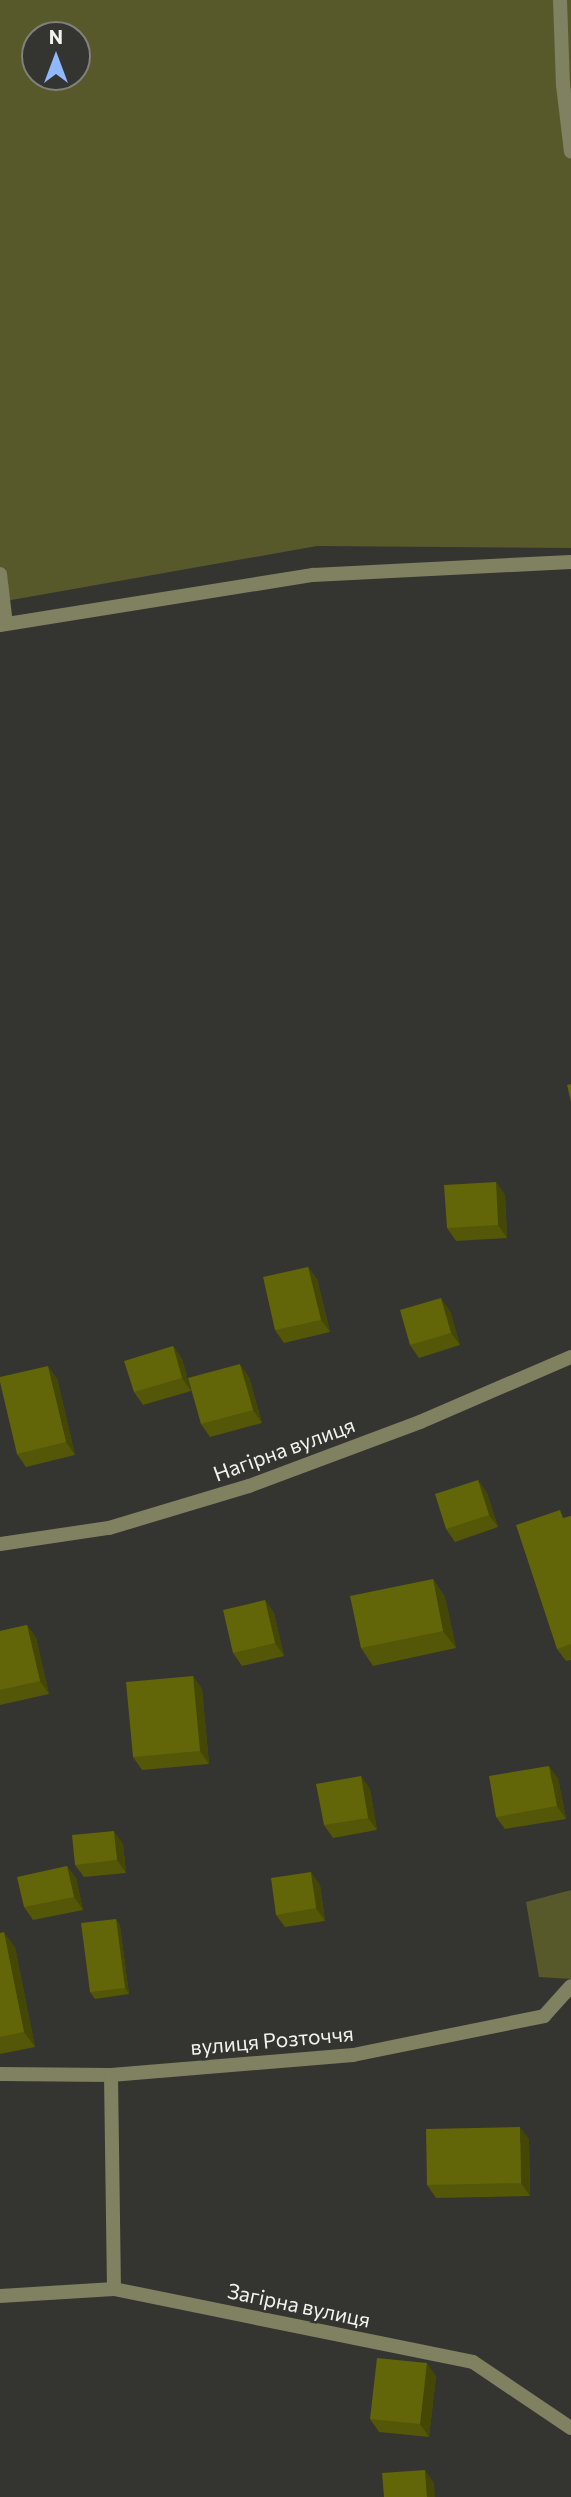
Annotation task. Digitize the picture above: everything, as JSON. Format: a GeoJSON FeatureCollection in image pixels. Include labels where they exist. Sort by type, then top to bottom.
{"type":"FeatureCollection","features":[{"type":"Feature","properties":{"kind":"street"},"geometry":{"type":"LineString","coordinates":[[560,0],[571,152]]}},
{"type":"Feature","properties":{"kind":"street"},"geometry":{"type":"LineString","coordinates":[[0,574],[3,624],[313,575],[571,562]]}},
{"type":"Feature","properties":{"kind":"street","name":"Нагірна вулиця"},"geometry":{"type":"LineString","coordinates":[[0,1544],[109,1528],[249,1486],[420,1422],[571,1357]]}},
{"type":"Feature","properties":{"kind":"street","name":"вулиця Розточчя"},"geometry":{"type":"LineString","coordinates":[[0,2074],[111,2075],[353,2055],[544,2016],[571,1986]]}},
{"type":"Feature","properties":{"kind":"street"},"geometry":{"type":"LineString","coordinates":[[111,2075],[114,2289]]}},
{"type":"Feature","properties":{"kind":"street","name":"Загірна вулиця"},"geometry":{"type":"LineString","coordinates":[[0,2296],[114,2289],[473,2362],[571,2428]]}},
{"type":"Feature","properties":{"kind":"green space"},"geometry":{"type":"Polygon","coordinates":[[[0,0],[571,0],[571,548],[317,546],[0,602],[0,0]]]}},
{"type":"Feature","properties":{"kind":"green space"},"geometry":{"type":"Polygon","coordinates":[[[571,1890],[571,1979],[539,1977],[526,1902],[571,1890]]]}},
{"type":"Feature","properties":{"kind":"building"},"geometry":{"type":"Polygon","coordinates":[[[571,1084],[571,1102],[567,1085],[571,1084]]]}},
{"type":"Feature","properties":{"kind":"building"},"geometry":{"type":"Polygon","coordinates":[[[496,1182],[498,1225],[447,1228],[444,1185],[496,1182]]]}},
{"type":"Feature","properties":{"kind":"building"},"geometry":{"type":"Polygon","coordinates":[[[308,1267],[321,1320],[275,1330],[263,1277],[308,1267]]]}},
{"type":"Feature","properties":{"kind":"building"},"geometry":{"type":"Polygon","coordinates":[[[441,1298],[451,1333],[410,1345],[400,1310],[441,1298]]]}},
{"type":"Feature","properties":{"kind":"building"},"geometry":{"type":"Polygon","coordinates":[[[173,1346],[182,1378],[134,1392],[124,1361],[173,1346]]]}},
{"type":"Feature","properties":{"kind":"building"},"geometry":{"type":"Polygon","coordinates":[[[240,1364],[253,1410],[201,1424],[188,1378],[240,1364]]]}},
{"type":"Feature","properties":{"kind":"building"},"geometry":{"type":"Polygon","coordinates":[[[48,1366],[66,1442],[17,1454],[0,1377],[48,1366]]]}},
{"type":"Feature","properties":{"kind":"building"},"geometry":{"type":"Polygon","coordinates":[[[478,1480],[489,1515],[446,1529],[435,1494],[478,1480]]]}},
{"type":"Feature","properties":{"kind":"building"},"geometry":{"type":"Polygon","coordinates":[[[560,1510],[563,1518],[571,1516],[571,1644],[557,1649],[516,1525],[560,1510]]]}},
{"type":"Feature","properties":{"kind":"building"},"geometry":{"type":"Polygon","coordinates":[[[433,1579],[443,1631],[361,1648],[350,1596],[433,1579]]]}},
{"type":"Feature","properties":{"kind":"building"},"geometry":{"type":"Polygon","coordinates":[[[265,1600],[275,1643],[233,1653],[223,1610],[265,1600]]]}},
{"type":"Feature","properties":{"kind":"building"},"geometry":{"type":"Polygon","coordinates":[[[27,1625],[40,1681],[0,1690],[0,1631],[27,1625]]]}},
{"type":"Feature","properties":{"kind":"building"},"geometry":{"type":"Polygon","coordinates":[[[193,1676],[200,1751],[133,1757],[126,1682],[193,1676]]]}},
{"type":"Feature","properties":{"kind":"building"},"geometry":{"type":"Polygon","coordinates":[[[549,1766],[557,1806],[496,1817],[489,1776],[549,1766]]]}},
{"type":"Feature","properties":{"kind":"building"},"geometry":{"type":"Polygon","coordinates":[[[361,1776],[368,1818],[324,1825],[316,1784],[361,1776]]]}},
{"type":"Feature","properties":{"kind":"building"},"geometry":{"type":"Polygon","coordinates":[[[114,1831],[117,1860],[75,1865],[72,1835],[114,1831]]]}},
{"type":"Feature","properties":{"kind":"building"},"geometry":{"type":"Polygon","coordinates":[[[67,1866],[74,1897],[24,1907],[17,1877],[67,1866]]]}},
{"type":"Feature","properties":{"kind":"building"},"geometry":{"type":"Polygon","coordinates":[[[311,1872],[316,1908],[276,1915],[271,1878],[311,1872]]]}},
{"type":"Feature","properties":{"kind":"building"},"geometry":{"type":"Polygon","coordinates":[[[116,1919],[125,1988],[90,1992],[81,1923],[116,1919]]]}},
{"type":"Feature","properties":{"kind":"building"},"geometry":{"type":"Polygon","coordinates":[[[4,1932],[24,2032],[0,2037],[0,1933],[4,1932]]]}},
{"type":"Feature","properties":{"kind":"building"},"geometry":{"type":"Polygon","coordinates":[[[520,2127],[521,2183],[427,2185],[426,2129],[520,2127]]]}},
{"type":"Feature","properties":{"kind":"building"},"geometry":{"type":"Polygon","coordinates":[[[377,2358],[427,2363],[420,2424],[370,2419],[377,2358]]]}},
{"type":"Feature","properties":{"kind":"building"},"geometry":{"type":"Polygon","coordinates":[[[425,2470],[427,2497],[384,2497],[382,2473],[425,2470]]]}}]}
